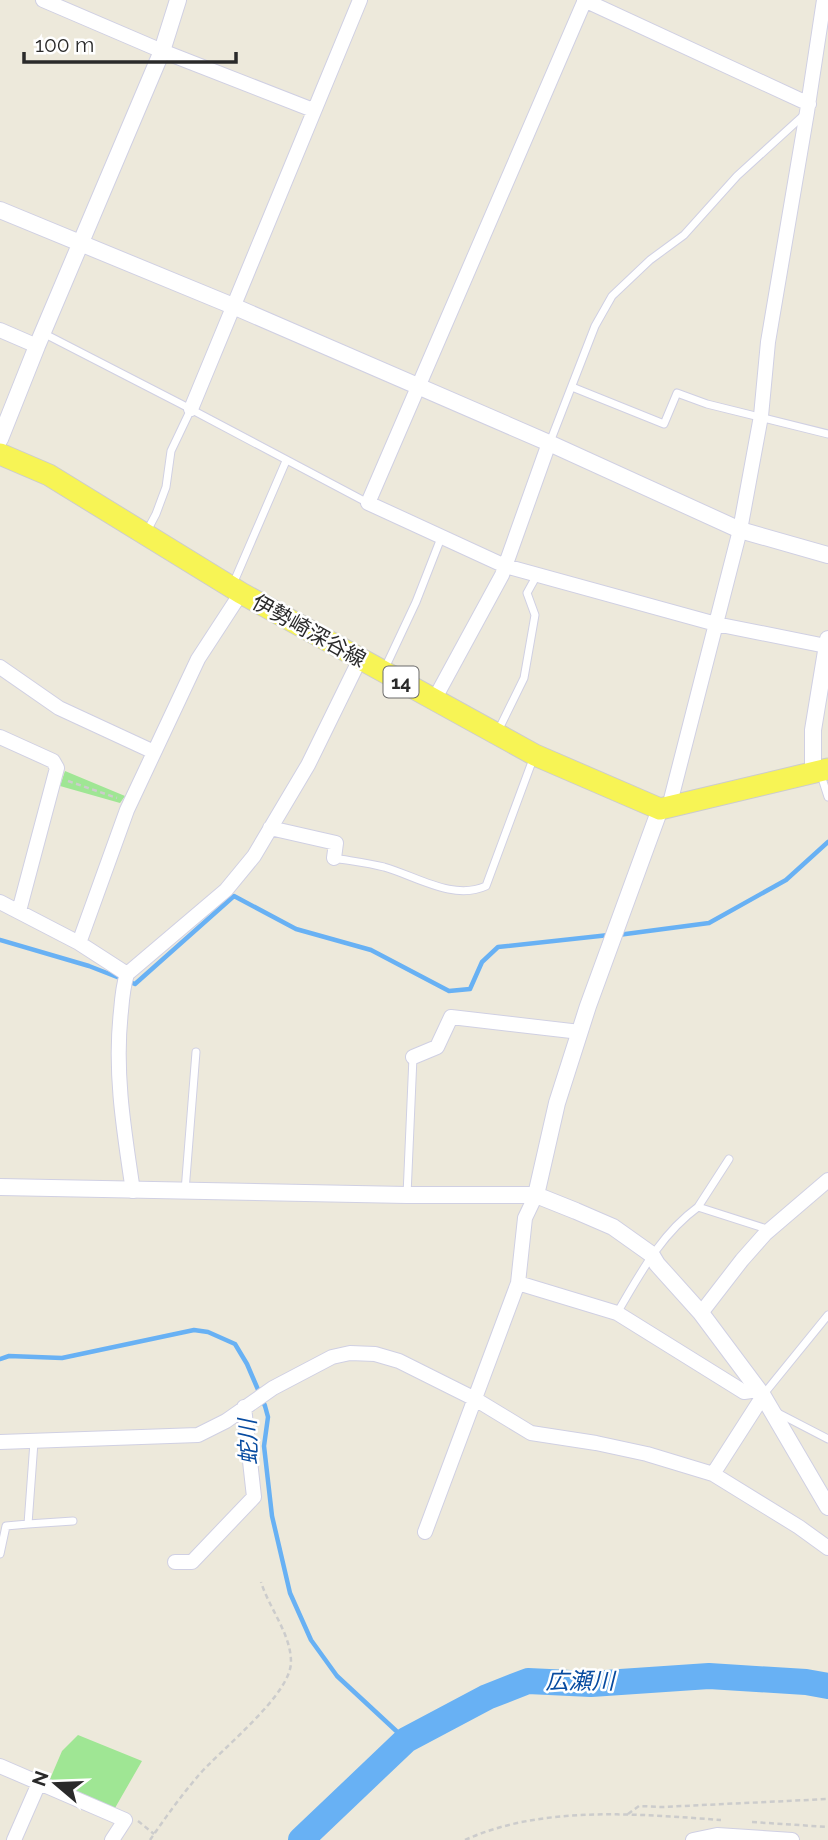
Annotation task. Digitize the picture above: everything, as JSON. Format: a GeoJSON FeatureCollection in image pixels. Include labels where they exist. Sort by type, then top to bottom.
{"type":"FeatureCollection","features":[{"type":"Feature","properties":{"kind":"main road","name":"伊勢崎深谷線"},"geometry":{"type":"LineString","coordinates":[[0,454],[49,475],[236,590],[535,755],[665,808]]}},
{"type":"Feature","properties":{"kind":"main road"},"geometry":{"type":"LineString","coordinates":[[665,808],[820,771]]}},
{"type":"Feature","properties":{"kind":"street"},"geometry":{"type":"LineString","coordinates":[[43,0],[162,51],[313,110]]}},
{"type":"Feature","properties":{"kind":"street"},"geometry":{"type":"LineString","coordinates":[[0,439],[162,51],[178,0]]}},
{"type":"Feature","properties":{"kind":"street"},"geometry":{"type":"LineString","coordinates":[[191,409],[360,0]]}},
{"type":"Feature","properties":{"kind":"street"},"geometry":{"type":"LineString","coordinates":[[808,108],[585,0],[368,503],[505,566],[716,624],[827,643],[813,730],[820,771]]}},
{"type":"Feature","properties":{"kind":"street"},"geometry":{"type":"LineString","coordinates":[[425,1532],[518,1283],[525,1218],[536,1195],[557,1103],[580,1032],[665,808],[716,624],[740,530],[761,416],[776,290],[826,0]]}},
{"type":"Feature","properties":{"kind":"street"},"geometry":{"type":"LineString","coordinates":[[0,210],[233,306],[549,443],[740,530],[828,555]]}},
{"type":"Feature","properties":{"kind":"street"},"geometry":{"type":"LineString","coordinates":[[0,331],[40,340]]}},
{"type":"Feature","properties":{"kind":"street"},"geometry":{"type":"LineString","coordinates":[[434,700],[505,566],[549,443]]}},
{"type":"Feature","properties":{"kind":"street"},"geometry":{"type":"LineString","coordinates":[[79,943],[130,803],[198,659],[236,590]]}},
{"type":"Feature","properties":{"kind":"street"},"geometry":{"type":"LineString","coordinates":[[133,1191],[120,1109],[117,1040],[127,974],[226,890],[254,856],[308,765],[360,659]]}},
{"type":"Feature","properties":{"kind":"street"},"geometry":{"type":"LineString","coordinates":[[0,667],[59,708],[154,752]]}},
{"type":"Feature","properties":{"kind":"street"},"geometry":{"type":"LineString","coordinates":[[0,737],[53,761],[57,768],[19,911]]}},
{"type":"Feature","properties":{"kind":"street"},"geometry":{"type":"LineString","coordinates":[[270,828],[336,843],[334,858]]}},
{"type":"Feature","properties":{"kind":"street"},"geometry":{"type":"LineString","coordinates":[[0,902],[79,943],[127,974]]}},
{"type":"Feature","properties":{"kind":"street"},"geometry":{"type":"LineString","coordinates":[[413,1057],[437,1047],[451,1017],[580,1032]]}},
{"type":"Feature","properties":{"kind":"street"},"geometry":{"type":"LineString","coordinates":[[701,1313],[742,1259],[770,1230],[828,1180]]}},
{"type":"Feature","properties":{"kind":"street"},"geometry":{"type":"LineString","coordinates":[[0,1187],[185,1192],[536,1195],[613,1227],[651,1254],[701,1313],[763,1398],[828,1507]]}},
{"type":"Feature","properties":{"kind":"street"},"geometry":{"type":"LineString","coordinates":[[518,1283],[617,1313],[744,1392],[763,1398]]}},
{"type":"Feature","properties":{"kind":"street"},"geometry":{"type":"LineString","coordinates":[[0,1442],[198,1436],[226,1421],[273,1388],[331,1357],[350,1353],[375,1354],[399,1361],[475,1399],[531,1433],[634,1451],[713,1474],[828,1548]]}},
{"type":"Feature","properties":{"kind":"street"},"geometry":{"type":"LineString","coordinates":[[713,1474],[763,1398]]}},
{"type":"Feature","properties":{"kind":"street"},"geometry":{"type":"LineString","coordinates":[[176,1562],[192,1562],[254,1497],[244,1407]]}},
{"type":"Feature","properties":{"kind":"street"},"geometry":{"type":"LineString","coordinates":[[0,1766],[125,1820],[112,1840]]}},
{"type":"Feature","properties":{"kind":"street"},"geometry":{"type":"LineString","coordinates":[[14,1840],[38,1783]]}},
{"type":"Feature","properties":{"kind":"street"},"geometry":{"type":"LineString","coordinates":[[693,1840],[718,1835],[792,1840]]}},
{"type":"Feature","properties":{"kind":"lane"},"geometry":{"type":"LineString","coordinates":[[549,443],[595,326],[612,296],[650,260],[684,235],[737,176],[808,108]]}},
{"type":"Feature","properties":{"kind":"lane"},"geometry":{"type":"LineString","coordinates":[[40,340],[191,409],[368,503]]}},
{"type":"Feature","properties":{"kind":"lane"},"geometry":{"type":"LineString","coordinates":[[572,387],[664,424],[677,393],[708,404],[828,434]]}},
{"type":"Feature","properties":{"kind":"lane"},"geometry":{"type":"LineString","coordinates":[[145,534],[166,487],[171,451],[191,409]]}},
{"type":"Feature","properties":{"kind":"lane"},"geometry":{"type":"LineString","coordinates":[[236,590],[286,461]]}},
{"type":"Feature","properties":{"kind":"lane"},"geometry":{"type":"LineString","coordinates":[[384,672],[416,603],[441,538]]}},
{"type":"Feature","properties":{"kind":"lane"},"geometry":{"type":"LineString","coordinates":[[497,734],[524,678],[536,615],[527,593],[537,575]]}},
{"type":"Feature","properties":{"kind":"lane"},"geometry":{"type":"LineString","coordinates":[[334,858],[384,868],[452,890],[479,889],[486,886],[535,755]]}},
{"type":"Feature","properties":{"kind":"lane"},"geometry":{"type":"LineString","coordinates":[[820,771],[828,797]]}},
{"type":"Feature","properties":{"kind":"lane"},"geometry":{"type":"LineString","coordinates":[[185,1192],[197,1052]]}},
{"type":"Feature","properties":{"kind":"lane"},"geometry":{"type":"LineString","coordinates":[[407,1195],[413,1057]]}},
{"type":"Feature","properties":{"kind":"lane"},"geometry":{"type":"LineString","coordinates":[[617,1313],[651,1254],[687,1215],[698,1207],[729,1159]]}},
{"type":"Feature","properties":{"kind":"lane"},"geometry":{"type":"LineString","coordinates":[[698,1207],[770,1230]]}},
{"type":"Feature","properties":{"kind":"lane"},"geometry":{"type":"LineString","coordinates":[[828,1315],[763,1398],[828,1439]]}},
{"type":"Feature","properties":{"kind":"lane"},"geometry":{"type":"LineString","coordinates":[[28,1524],[34,1442]]}},
{"type":"Feature","properties":{"kind":"lane"},"geometry":{"type":"LineString","coordinates":[[0,1554],[3,1526],[73,1521]]}},
{"type":"Feature","properties":{"kind":"path"},"geometry":{"type":"LineString","coordinates":[[55,776],[130,803]]}},
{"type":"Feature","properties":{"kind":"path"},"geometry":{"type":"LineString","coordinates":[[150,1840],[198,1776],[273,1700],[288,1676],[291,1668],[290,1652],[261,1582]]}},
{"type":"Feature","properties":{"kind":"path"},"geometry":{"type":"LineString","coordinates":[[465,1840],[480,1833],[546,1819],[587,1814],[628,1814],[639,1805],[662,1807],[828,1799]]}},
{"type":"Feature","properties":{"kind":"path"},"geometry":{"type":"LineString","coordinates":[[125,1820],[139,1821],[154,1834]]}},
{"type":"Feature","properties":{"kind":"green space"},"geometry":{"type":"Polygon","coordinates":[[[65,771],[125,796],[120,803],[60,786],[65,771]]]}},
{"type":"Feature","properties":{"kind":"green space"},"geometry":{"type":"Polygon","coordinates":[[[78,1735],[142,1761],[115,1808],[50,1779],[62,1751],[78,1735]]]}},
{"type":"Feature","properties":{"kind":"waterway"},"geometry":{"type":"LineString","coordinates":[[618,935],[709,923],[786,880],[828,842]]}},
{"type":"Feature","properties":{"kind":"waterway"},"geometry":{"type":"LineString","coordinates":[[0,940],[89,966],[135,984],[234,896],[296,929],[371,950],[449,991],[470,989],[482,962],[498,947],[609,935]]}},
{"type":"Feature","properties":{"kind":"waterway","name":"蛇川"},"geometry":{"type":"LineString","coordinates":[[0,1359],[9,1356],[62,1358],[194,1330],[208,1332],[235,1344],[247,1364],[268,1417],[264,1446],[272,1516],[290,1593],[311,1640],[337,1676],[406,1740]]}},
{"type":"Feature","properties":{"kind":"waterway","name":"広瀬川"},"geometry":{"type":"LineString","coordinates":[[301,1840],[406,1740],[487,1697],[528,1681],[591,1684],[709,1676],[806,1682],[828,1686]]}}]}
